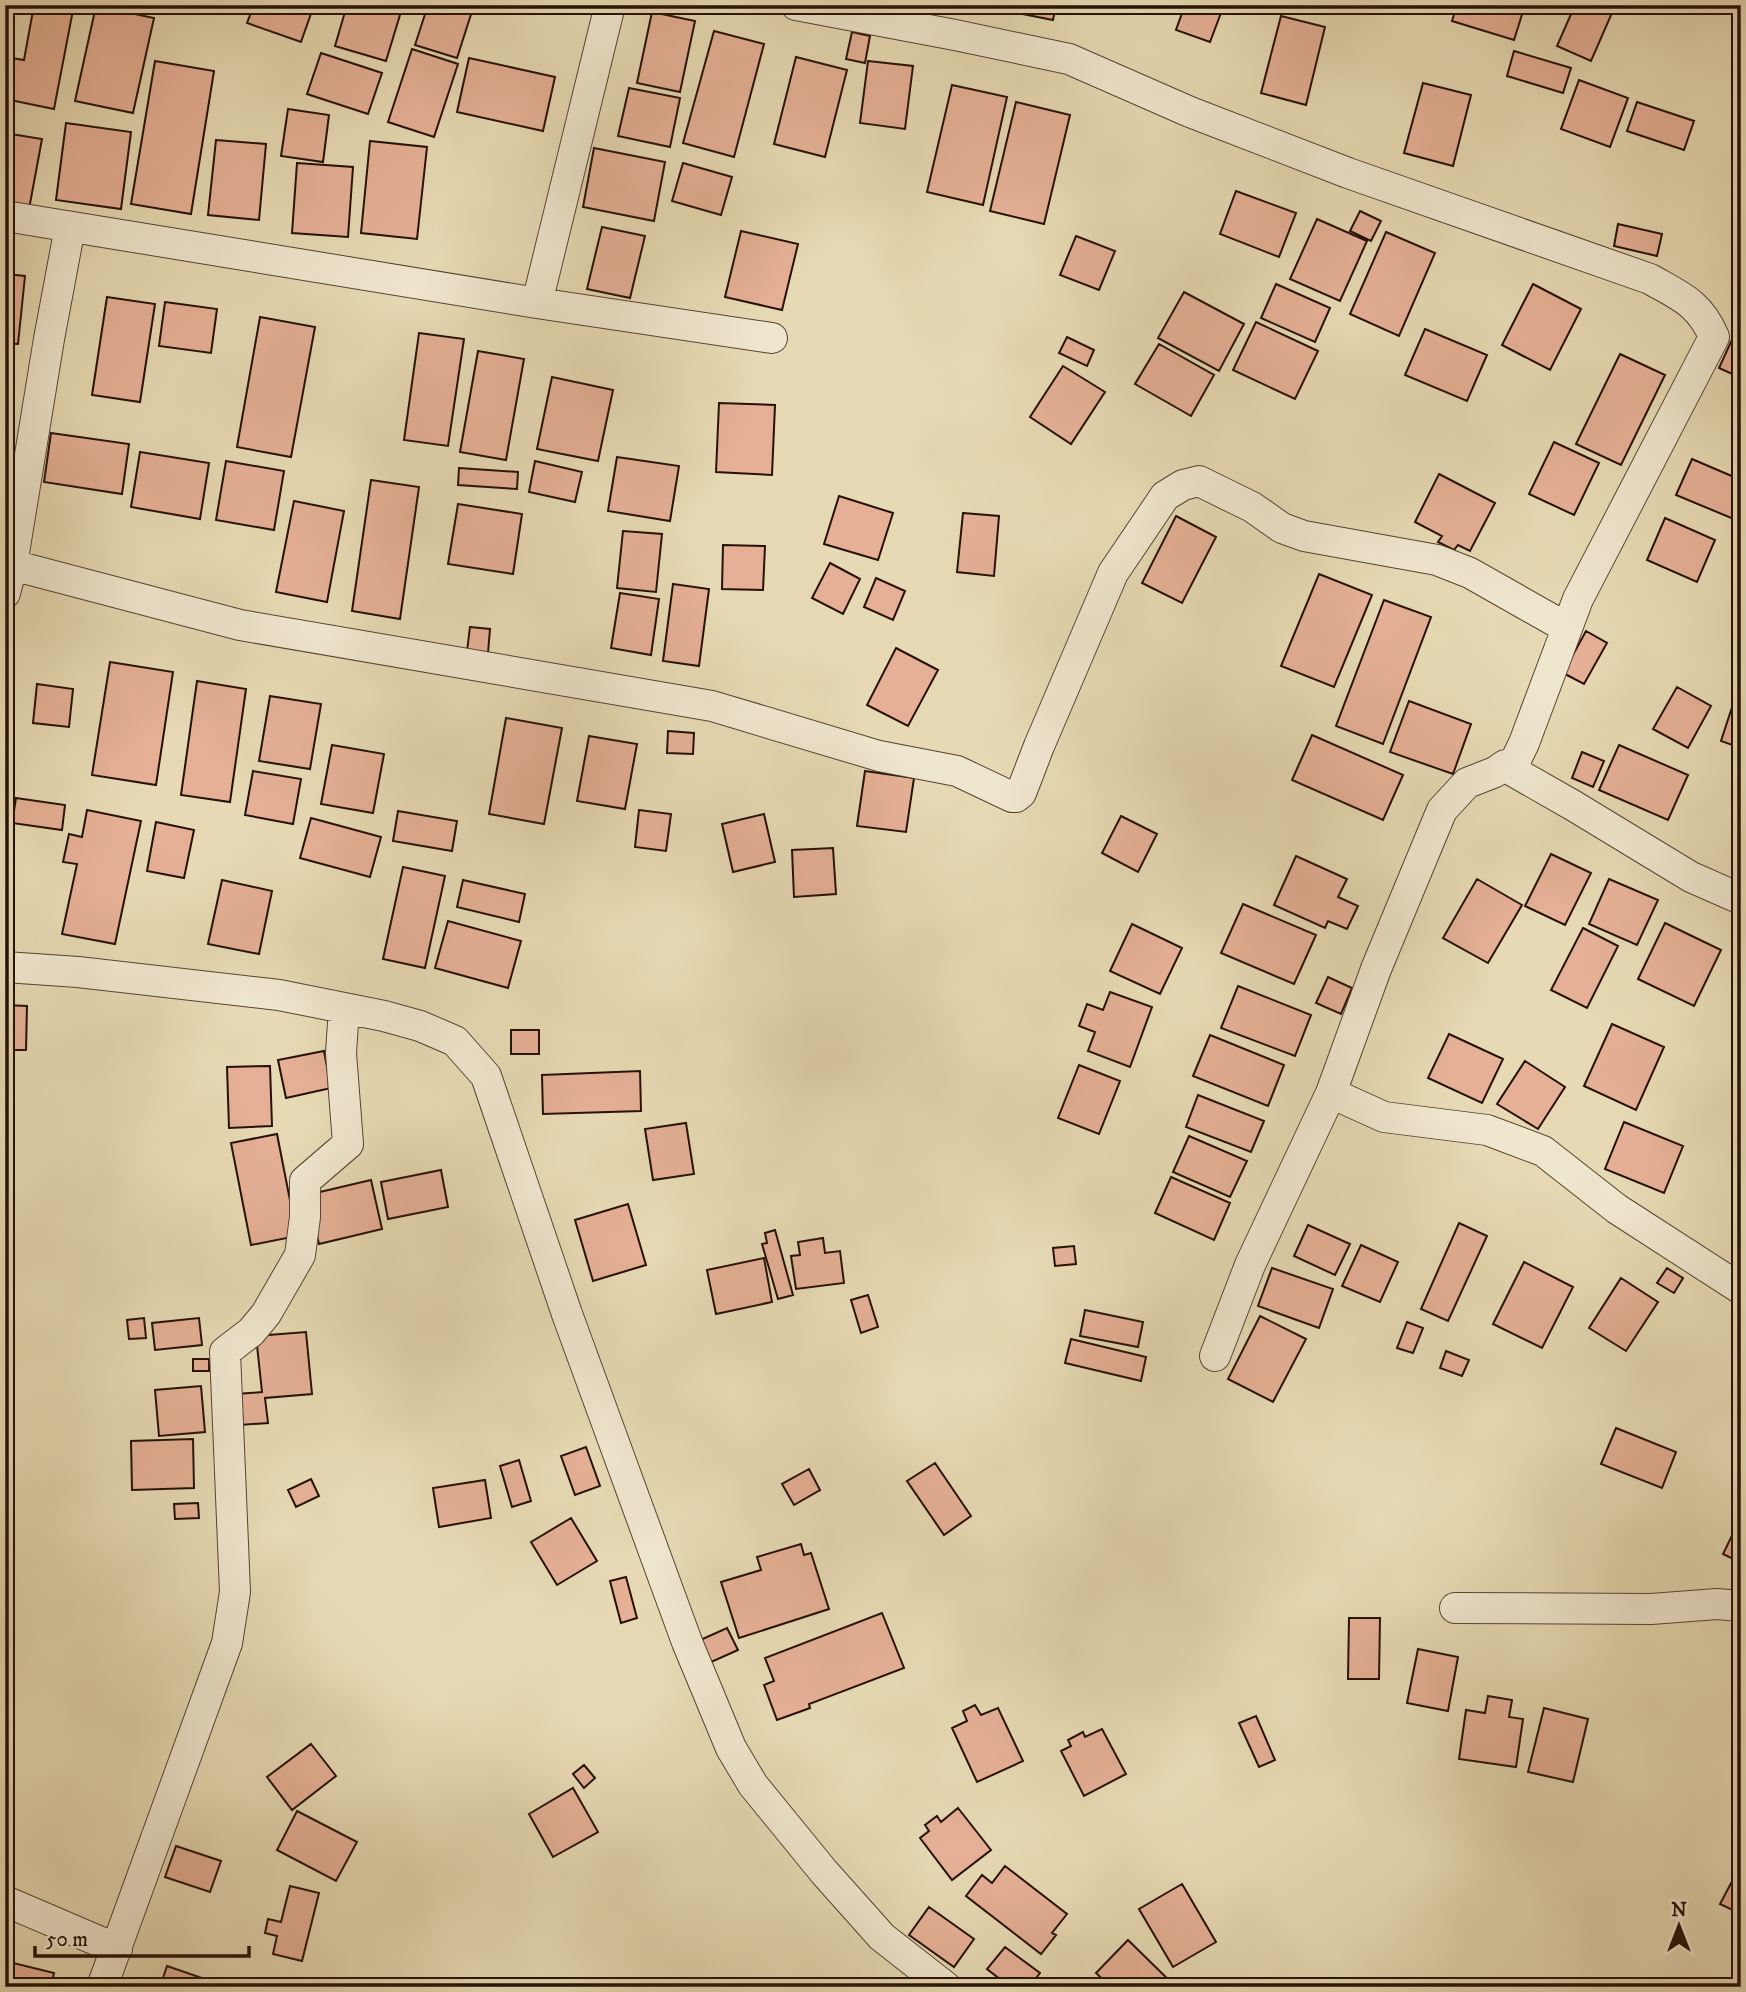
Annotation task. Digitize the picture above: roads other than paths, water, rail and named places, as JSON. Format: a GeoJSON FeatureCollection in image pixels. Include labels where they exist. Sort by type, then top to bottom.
{"type":"FeatureCollection","features":[{"type":"Feature","properties":{"kind":"street"},"geometry":{"type":"LineString","coordinates":[[537,303],[610,5]]}},
{"type":"Feature","properties":{"kind":"street"},"geometry":{"type":"LineString","coordinates":[[796,5],[1069,59],[1190,112],[1348,173],[1650,279],[1691,301],[1708,321],[1714,337],[1578,599],[1524,743],[1511,770]]}},
{"type":"Feature","properties":{"kind":"street"},"geometry":{"type":"LineString","coordinates":[[5,216],[537,303],[772,338]]}},
{"type":"Feature","properties":{"kind":"street"},"geometry":{"type":"LineString","coordinates":[[71,227],[9,579],[240,625],[712,706],[879,756],[957,771],[1012,797],[1021,793],[1113,573],[1165,496],[1183,485],[1199,481],[1252,507],[1282,528],[1304,536],[1437,560],[1469,573],[1567,628]]}},
{"type":"Feature","properties":{"kind":"street"},"geometry":{"type":"LineString","coordinates":[[1215,1356],[1250,1265],[1331,1093],[1377,969],[1442,810],[1467,783],[1506,765],[1691,877],[1741,899]]}},
{"type":"Feature","properties":{"kind":"street"},"geometry":{"type":"LineString","coordinates":[[5,967],[78,972],[279,995],[420,1026],[455,1041],[486,1076],[571,1327],[687,1642],[731,1748],[753,1785],[824,1872],[882,1937],[946,1987]]}},
{"type":"Feature","properties":{"kind":"street"},"geometry":{"type":"LineString","coordinates":[[102,1987],[227,1643],[235,1592],[225,1352],[251,1332],[266,1314],[300,1255],[305,1217],[305,1181],[348,1144],[341,1053],[344,1008]]}},
{"type":"Feature","properties":{"kind":"street"},"geometry":{"type":"LineString","coordinates":[[1331,1093],[1384,1117],[1487,1129],[1543,1151],[1618,1209],[1741,1289]]}},
{"type":"Feature","properties":{"kind":"street"},"geometry":{"type":"LineString","coordinates":[[1455,1608],[1651,1609],[1717,1604],[1741,1606]]}},
{"type":"Feature","properties":{"kind":"street"},"geometry":{"type":"LineString","coordinates":[[5,1901],[117,1949]]}}]}
